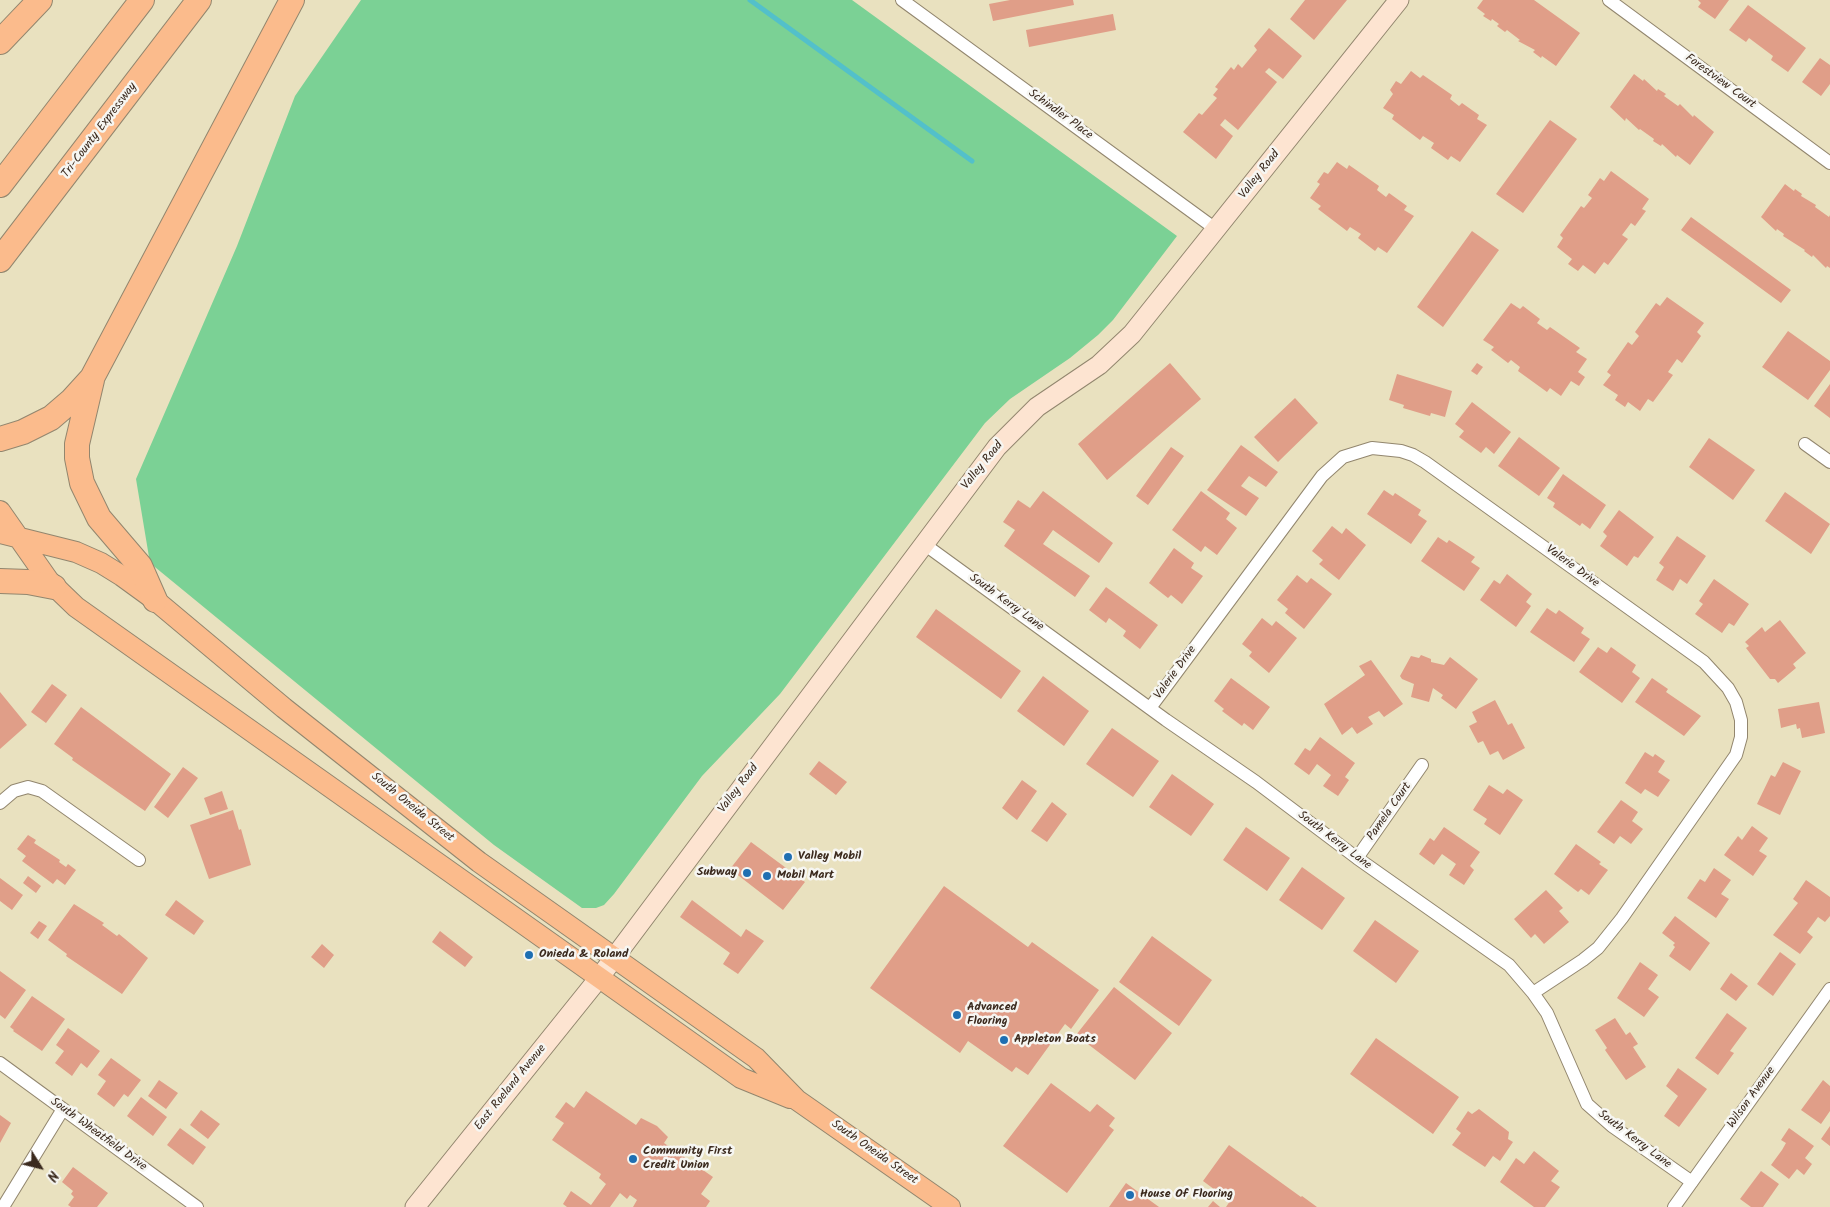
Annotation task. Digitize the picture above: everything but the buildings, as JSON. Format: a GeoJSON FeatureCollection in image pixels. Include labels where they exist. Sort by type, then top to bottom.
{"type":"FeatureCollection","features":[{"type":"Feature","properties":{"kind":"highway"},"geometry":{"type":"LineString","coordinates":[[0,42],[40,0]]}},
{"type":"Feature","properties":{"kind":"highway"},"geometry":{"type":"LineString","coordinates":[[0,185],[142,0]]}},
{"type":"Feature","properties":{"kind":"highway","name":"Tri-County Expressway"},"geometry":{"type":"LineString","coordinates":[[0,260],[199,0]]}},
{"type":"Feature","properties":{"kind":"highway"},"geometry":{"type":"LineString","coordinates":[[0,439],[23,432],[50,418],[72,400],[92,378],[292,0]]}},
{"type":"Feature","properties":{"kind":"highway"},"geometry":{"type":"LineString","coordinates":[[92,378],[77,444],[82,484],[99,518],[140,566],[155,600]]}},
{"type":"Feature","properties":{"kind":"highway"},"geometry":{"type":"LineString","coordinates":[[0,581],[28,582],[54,587]]}},
{"type":"Feature","properties":{"kind":"main road","name":"South Oneida Street"},"geometry":{"type":"LineString","coordinates":[[0,511],[9,535],[54,587],[76,607],[606,968],[756,1058],[797,1100],[950,1207]]}},
{"type":"Feature","properties":{"kind":"main road","name":"South Oneida Street"},"geometry":{"type":"LineString","coordinates":[[9,535],[62,547],[92,558],[155,600],[284,708],[361,766],[606,968]]}},
{"type":"Feature","properties":{"kind":"street","name":"Schindler Place"},"geometry":{"type":"LineString","coordinates":[[902,0],[1217,230]]}},
{"type":"Feature","properties":{"kind":"street","name":"Valley Road"},"geometry":{"type":"LineString","coordinates":[[606,968],[996,447],[1037,407],[1079,380],[1116,350],[1148,316],[1399,0]]}},
{"type":"Feature","properties":{"kind":"street","name":"Forestview Court"},"geometry":{"type":"LineString","coordinates":[[1609,0],[1830,163]]}},
{"type":"Feature","properties":{"kind":"street"},"geometry":{"type":"LineString","coordinates":[[1805,444],[1830,462]]}},
{"type":"Feature","properties":{"kind":"street","name":"Valerie Drive"},"geometry":{"type":"LineString","coordinates":[[1150,708],[1322,476],[1343,457],[1372,448],[1413,454],[1426,462],[1704,662],[1722,681],[1736,702],[1741,720],[1741,737],[1736,755],[1622,918],[1598,948],[1534,993]]}},
{"type":"Feature","properties":{"kind":"street","name":"South Kerry Lane"},"geometry":{"type":"LineString","coordinates":[[924,544],[1150,708],[1256,782],[1357,858],[1509,964],[1534,993],[1546,1013],[1587,1104],[1612,1126],[1692,1182]]}},
{"type":"Feature","properties":{"kind":"street","name":"Pamela Court"},"geometry":{"type":"LineString","coordinates":[[1357,858],[1422,765]]}},
{"type":"Feature","properties":{"kind":"street"},"geometry":{"type":"LineString","coordinates":[[0,803],[14,791],[28,787],[42,791],[139,860]]}},
{"type":"Feature","properties":{"kind":"street","name":"East Roeland Avenue"},"geometry":{"type":"LineString","coordinates":[[415,1207],[606,968]]}},
{"type":"Feature","properties":{"kind":"street","name":"Wilson Avenue"},"geometry":{"type":"LineString","coordinates":[[1674,1207],[1830,989]]}},
{"type":"Feature","properties":{"kind":"street","name":"South Wheatfield Drive"},"geometry":{"type":"LineString","coordinates":[[0,1063],[196,1207]]}},
{"type":"Feature","properties":{"kind":"street"},"geometry":{"type":"LineString","coordinates":[[3,1207],[63,1109]]}},
{"type":"Feature","properties":{"kind":"green space"},"geometry":{"type":"Polygon","coordinates":[[[361,0],[852,0],[1177,236],[1113,320],[1098,335],[1070,358],[1010,399],[985,423],[780,694],[702,776],[614,894],[604,905],[596,908],[582,908],[494,845],[150,563],[136,479],[237,246],[295,96],[361,0]]]}},
{"type":"Feature","properties":{"kind":"waterway"},"geometry":{"type":"LineString","coordinates":[[750,0],[972,161]]}},
{"type":"Feature","properties":{"kind":"place","name":"Valley Mobil"},"geometry":{"type":"Point","coordinates":[788,857]}},
{"type":"Feature","properties":{"kind":"place","name":"Subway"},"geometry":{"type":"Point","coordinates":[747,873]}},
{"type":"Feature","properties":{"kind":"place","name":"Mobil Mart"},"geometry":{"type":"Point","coordinates":[767,876]}},
{"type":"Feature","properties":{"kind":"place","name":"Onieda & Roland"},"geometry":{"type":"Point","coordinates":[529,955]}},
{"type":"Feature","properties":{"kind":"place","name":"Advanced Flooring"},"geometry":{"type":"Point","coordinates":[957,1015]}},
{"type":"Feature","properties":{"kind":"place","name":"Appleton Boats"},"geometry":{"type":"Point","coordinates":[1004,1040]}},
{"type":"Feature","properties":{"kind":"place","name":"Community First Credit Union"},"geometry":{"type":"Point","coordinates":[633,1159]}},
{"type":"Feature","properties":{"kind":"place","name":"House Of Flooring"},"geometry":{"type":"Point","coordinates":[1130,1195]}}]}
